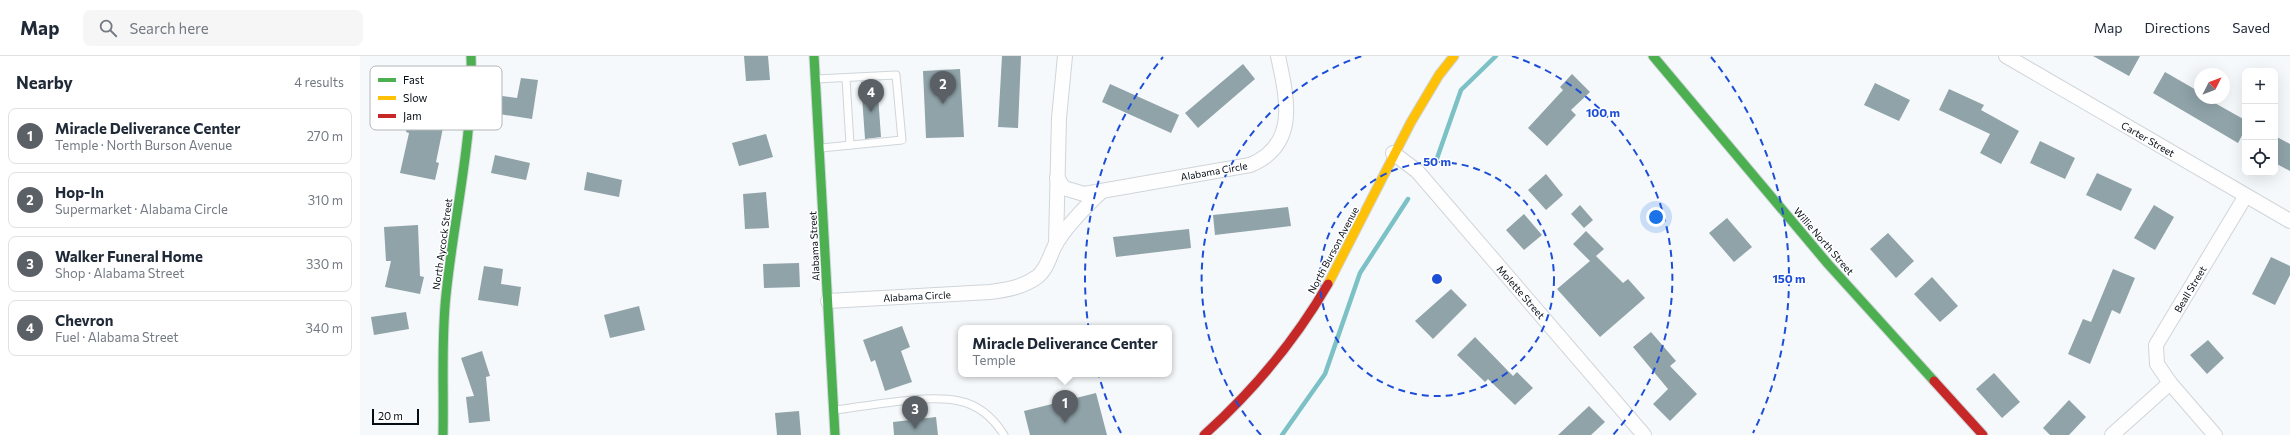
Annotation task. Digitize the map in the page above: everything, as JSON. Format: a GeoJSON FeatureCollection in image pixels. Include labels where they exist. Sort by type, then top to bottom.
{"type":"FeatureCollection","features":[{"type":"Feature","properties":{"kind":"street","name":"Alabama Street"},"geometry":{"type":"LineString","coordinates":[[814,56],[835,435]]}},
{"type":"Feature","properties":{"kind":"street","name":"Alabama Circle"},"geometry":{"type":"LineString","coordinates":[[1056,244],[1059,118],[1066,56]]}},
{"type":"Feature","properties":{"kind":"street","name":"Alabama Circle"},"geometry":{"type":"LineString","coordinates":[[1057,178],[1064,188],[1073,192],[1084,194],[1250,165],[1265,159],[1275,149],[1283,133],[1287,112],[1278,56]]}},
{"type":"Feature","properties":{"kind":"street","name":"North Burson Avenue"},"geometry":{"type":"LineString","coordinates":[[1204,435],[1244,398],[1306,320],[1334,276],[1393,153],[1417,110],[1454,56]]}},
{"type":"Feature","properties":{"kind":"street","name":"Willie North Street"},"geometry":{"type":"LineString","coordinates":[[1653,56],[1828,264],[1983,435]]}},
{"type":"Feature","properties":{"kind":"street","name":"Carter Street"},"geometry":{"type":"LineString","coordinates":[[2006,56],[2245,197],[2290,221]]}},
{"type":"Feature","properties":{"kind":"street","name":"North Aycock Street"},"geometry":{"type":"LineString","coordinates":[[442,435],[446,296],[460,199],[467,130]]}},
{"type":"Feature","properties":{"kind":"street","name":"Molette Street"},"geometry":{"type":"LineString","coordinates":[[1393,153],[1417,171],[1644,435]]}},
{"type":"Feature","properties":{"kind":"street","name":"Alabama Circle"},"geometry":{"type":"LineString","coordinates":[[828,301],[990,292],[1014,288],[1038,276],[1046,266],[1056,244],[1074,218],[1102,191]]}},
{"type":"Feature","properties":{"kind":"street","name":"Beall Street"},"geometry":{"type":"LineString","coordinates":[[2215,435],[2170,383],[2157,364],[2156,345],[2245,197]]}},
{"type":"Feature","properties":{"kind":"street"},"geometry":{"type":"LineString","coordinates":[[2112,435],[2170,383]]}},
{"type":"Feature","properties":{"kind":"lane"},"geometry":{"type":"LineString","coordinates":[[816,79],[896,75],[902,140],[820,148]]}},
{"type":"Feature","properties":{"kind":"lane"},"geometry":{"type":"LineString","coordinates":[[846,78],[850,145]]}},
{"type":"Feature","properties":{"kind":"lane"},"geometry":{"type":"LineString","coordinates":[[834,410],[930,399],[960,401],[984,412],[997,424],[1004,435]]}},
{"type":"Feature","properties":{"kind":"building"},"geometry":{"type":"Polygon","coordinates":[[[744,56],[768,56],[770,80],[746,81],[744,56]]]}},
{"type":"Feature","properties":{"kind":"building"},"geometry":{"type":"Polygon","coordinates":[[[1002,56],[1021,56],[1018,128],[998,127],[1002,56]]]}},
{"type":"Feature","properties":{"kind":"building"},"geometry":{"type":"Polygon","coordinates":[[[2093,56],[2140,56],[2129,76],[2093,56]]]}},
{"type":"Feature","properties":{"kind":"building"},"geometry":{"type":"Polygon","coordinates":[[[1243,64],[1255,79],[1198,128],[1185,113],[1243,64]]]}},
{"type":"Feature","properties":{"kind":"building"},"geometry":{"type":"Polygon","coordinates":[[[960,69],[964,137],[926,138],[923,71],[960,69]]]}},
{"type":"Feature","properties":{"kind":"building"},"geometry":{"type":"Polygon","coordinates":[[[2165,72],[2194,89],[2194,104],[2217,104],[2242,118],[2242,136],[2238,143],[2153,93],[2165,72]]]}},
{"type":"Feature","properties":{"kind":"building"},"geometry":{"type":"Polygon","coordinates":[[[1572,74],[1590,92],[1571,110],[1576,115],[1547,146],[1528,128],[1563,90],[1560,87],[1572,74]]]}},
{"type":"Feature","properties":{"kind":"building"},"geometry":{"type":"Polygon","coordinates":[[[521,78],[538,80],[532,119],[502,114],[502,96],[517,98],[521,78]]]}},
{"type":"Feature","properties":{"kind":"building"},"geometry":{"type":"Polygon","coordinates":[[[877,81],[881,137],[865,139],[861,82],[877,81]]]}},
{"type":"Feature","properties":{"kind":"building"},"geometry":{"type":"Polygon","coordinates":[[[1875,83],[1910,100],[1899,121],[1864,105],[1875,83]]]}},
{"type":"Feature","properties":{"kind":"building"},"geometry":{"type":"Polygon","coordinates":[[[1110,84],[1179,115],[1171,133],[1102,102],[1110,84]]]}},
{"type":"Feature","properties":{"kind":"building"},"geometry":{"type":"Polygon","coordinates":[[[1949,89],[1984,105],[1981,110],[2019,131],[2001,164],[1980,153],[1990,134],[1939,110],[1949,89]]]}},
{"type":"Feature","properties":{"kind":"building"},"geometry":{"type":"Polygon","coordinates":[[[406,130],[443,130],[436,162],[439,163],[435,180],[400,173],[409,133],[406,132],[406,130]]]}},
{"type":"Feature","properties":{"kind":"building"},"geometry":{"type":"Polygon","coordinates":[[[766,134],[773,157],[739,166],[732,143],[766,134]]]}},
{"type":"Feature","properties":{"kind":"building"},"geometry":{"type":"Polygon","coordinates":[[[2278,138],[2290,144],[2290,171],[2278,165],[2278,138]]]}},
{"type":"Feature","properties":{"kind":"building"},"geometry":{"type":"Polygon","coordinates":[[[2040,141],[2075,158],[2065,179],[2030,163],[2040,141]]]}},
{"type":"Feature","properties":{"kind":"building"},"geometry":{"type":"Polygon","coordinates":[[[495,155],[530,163],[526,180],[491,173],[495,155]]]}},
{"type":"Feature","properties":{"kind":"building"},"geometry":{"type":"Polygon","coordinates":[[[587,172],[622,180],[619,197],[584,190],[587,172]]]}},
{"type":"Feature","properties":{"kind":"building"},"geometry":{"type":"Polygon","coordinates":[[[2097,173],[2132,189],[2121,211],[2086,195],[2097,173]]]}},
{"type":"Feature","properties":{"kind":"building"},"geometry":{"type":"Polygon","coordinates":[[[1546,174],[1563,195],[1546,210],[1528,190],[1546,174]]]}},
{"type":"Feature","properties":{"kind":"building"},"geometry":{"type":"Polygon","coordinates":[[[766,192],[769,228],[745,229],[743,194],[766,192]]]}},
{"type":"Feature","properties":{"kind":"building"},"geometry":{"type":"Polygon","coordinates":[[[1580,205],[1593,220],[1584,228],[1571,214],[1580,205]]]}},
{"type":"Feature","properties":{"kind":"building"},"geometry":{"type":"Polygon","coordinates":[[[2154,205],[2174,217],[2155,250],[2134,238],[2154,205]]]}},
{"type":"Feature","properties":{"kind":"building"},"geometry":{"type":"Polygon","coordinates":[[[1288,207],[1291,226],[1215,235],[1213,215],[1288,207]]]}},
{"type":"Feature","properties":{"kind":"building"},"geometry":{"type":"Polygon","coordinates":[[[1524,214],[1542,235],[1524,250],[1506,230],[1524,214]]]}},
{"type":"Feature","properties":{"kind":"building"},"geometry":{"type":"Polygon","coordinates":[[[1727,218],[1752,247],[1734,262],[1709,233],[1727,218]]]}},
{"type":"Feature","properties":{"kind":"building"},"geometry":{"type":"Polygon","coordinates":[[[418,225],[420,276],[424,277],[420,294],[385,287],[391,261],[386,261],[384,227],[418,225]]]}},
{"type":"Feature","properties":{"kind":"building"},"geometry":{"type":"Polygon","coordinates":[[[1189,229],[1191,248],[1116,257],[1113,237],[1189,229]]]}},
{"type":"Feature","properties":{"kind":"building"},"geometry":{"type":"Polygon","coordinates":[[[1586,231],[1604,249],[1596,256],[1623,283],[1628,279],[1645,298],[1600,337],[1557,289],[1590,261],[1573,244],[1586,231]]]}},
{"type":"Feature","properties":{"kind":"building"},"geometry":{"type":"Polygon","coordinates":[[[1888,233],[1914,261],[1896,278],[1870,249],[1888,233]]]}},
{"type":"Feature","properties":{"kind":"building"},"geometry":{"type":"Polygon","coordinates":[[[2271,257],[2290,266],[2290,275],[2275,305],[2252,294],[2271,257]]]}},
{"type":"Feature","properties":{"kind":"building"},"geometry":{"type":"Polygon","coordinates":[[[799,263],[800,287],[764,288],[763,264],[799,263]]]}},
{"type":"Feature","properties":{"kind":"building"},"geometry":{"type":"Polygon","coordinates":[[[484,266],[503,269],[501,284],[521,287],[518,306],[478,300],[484,266]]]}},
{"type":"Feature","properties":{"kind":"building"},"geometry":{"type":"Polygon","coordinates":[[[2113,269],[2135,278],[2120,314],[2112,310],[2090,364],[2068,354],[2083,319],[2091,322],[2113,269]]]}},
{"type":"Feature","properties":{"kind":"building"},"geometry":{"type":"Polygon","coordinates":[[[1932,277],[1958,306],[1940,322],[1914,294],[1932,277]]]}},
{"type":"Feature","properties":{"kind":"building"},"geometry":{"type":"Polygon","coordinates":[[[1451,289],[1467,305],[1433,339],[1415,321],[1451,289]]]}},
{"type":"Feature","properties":{"kind":"building"},"geometry":{"type":"Polygon","coordinates":[[[639,306],[645,330],[610,338],[604,315],[639,306]]]}},
{"type":"Feature","properties":{"kind":"building"},"geometry":{"type":"Polygon","coordinates":[[[406,312],[409,329],[374,335],[371,317],[406,312]]]}},
{"type":"Feature","properties":{"kind":"building"},"geometry":{"type":"Polygon","coordinates":[[[902,326],[910,347],[901,351],[912,382],[885,391],[875,360],[871,362],[863,340],[902,326]]]}},
{"type":"Feature","properties":{"kind":"building"},"geometry":{"type":"Polygon","coordinates":[[[1651,332],[1676,361],[1670,366],[1697,394],[1670,421],[1653,404],[1668,389],[1633,347],[1651,332]]]}},
{"type":"Feature","properties":{"kind":"building"},"geometry":{"type":"Polygon","coordinates":[[[1475,337],[1513,376],[1517,372],[1533,388],[1515,405],[1488,379],[1485,382],[1457,355],[1475,337]]]}},
{"type":"Feature","properties":{"kind":"building"},"geometry":{"type":"Polygon","coordinates":[[[2208,340],[2224,358],[2207,374],[2190,355],[2208,340]]]}},
{"type":"Feature","properties":{"kind":"building"},"geometry":{"type":"Polygon","coordinates":[[[482,351],[490,376],[486,377],[490,421],[469,423],[466,397],[474,396],[461,358],[482,351]]]}},
{"type":"Feature","properties":{"kind":"building"},"geometry":{"type":"Polygon","coordinates":[[[1994,373],[2020,402],[2002,418],[1976,389],[1994,373]]]}},
{"type":"Feature","properties":{"kind":"building"},"geometry":{"type":"Polygon","coordinates":[[[1096,393],[1107,435],[1030,435],[1024,411],[1096,393]]]}},
{"type":"Feature","properties":{"kind":"building"},"geometry":{"type":"Polygon","coordinates":[[[2069,400],[2086,417],[2069,435],[2050,435],[2043,428],[2069,400]]]}},
{"type":"Feature","properties":{"kind":"building"},"geometry":{"type":"Polygon","coordinates":[[[1589,406],[1605,422],[1591,435],[1558,435],[1589,406]]]}},
{"type":"Feature","properties":{"kind":"building"},"geometry":{"type":"Polygon","coordinates":[[[799,411],[801,435],[777,435],[775,413],[799,411]]]}},
{"type":"Feature","properties":{"kind":"building"},"geometry":{"type":"Polygon","coordinates":[[[936,417],[938,435],[894,435],[893,422],[936,417]]]}},
{"type":"Feature","properties":{"kind":"waterway"},"geometry":{"type":"LineString","coordinates":[[1435,164],[1461,90],[1496,56]]}},
{"type":"Feature","properties":{"kind":"waterway"},"geometry":{"type":"LineString","coordinates":[[1282,435],[1325,374],[1360,273],[1408,199]]}},
{"type":"Feature","properties":{"kind":"traffic: fast"},"geometry":{"type":"LineString","coordinates":[[471,56],[471,66]]}},
{"type":"Feature","properties":{"kind":"traffic: fast"},"geometry":{"type":"LineString","coordinates":[[814,56],[835,435]]}},
{"type":"Feature","properties":{"kind":"traffic: fast"},"geometry":{"type":"LineString","coordinates":[[1653,56],[1828,264],[1934,381]]}},
{"type":"Feature","properties":{"kind":"traffic: fast"},"geometry":{"type":"LineString","coordinates":[[443,435],[444,312],[449,265],[463,176],[468,130]]}},
{"type":"Feature","properties":{"kind":"traffic: slow"},"geometry":{"type":"LineString","coordinates":[[1328,284],[1411,122],[1439,75],[1454,56]]}},
{"type":"Feature","properties":{"kind":"traffic: jam"},"geometry":{"type":"LineString","coordinates":[[1204,435],[1239,401],[1272,364],[1302,325],[1328,284]]}},
{"type":"Feature","properties":{"kind":"traffic: jam"},"geometry":{"type":"LineString","coordinates":[[1934,381],[1983,435]]}},
{"type":"Feature","properties":{"kind":"place","name":"Hop-In"},"geometry":{"type":"Point","coordinates":[943,104]}},
{"type":"Feature","properties":{"kind":"place","name":"Chevron"},"geometry":{"type":"Point","coordinates":[871,112]}},
{"type":"Feature","properties":{"kind":"place","name":"Miracle Deliverance Center"},"geometry":{"type":"Point","coordinates":[1065,423]}},
{"type":"Feature","properties":{"kind":"place","name":"Walker Funeral Home"},"geometry":{"type":"Point","coordinates":[915,429]}}]}
